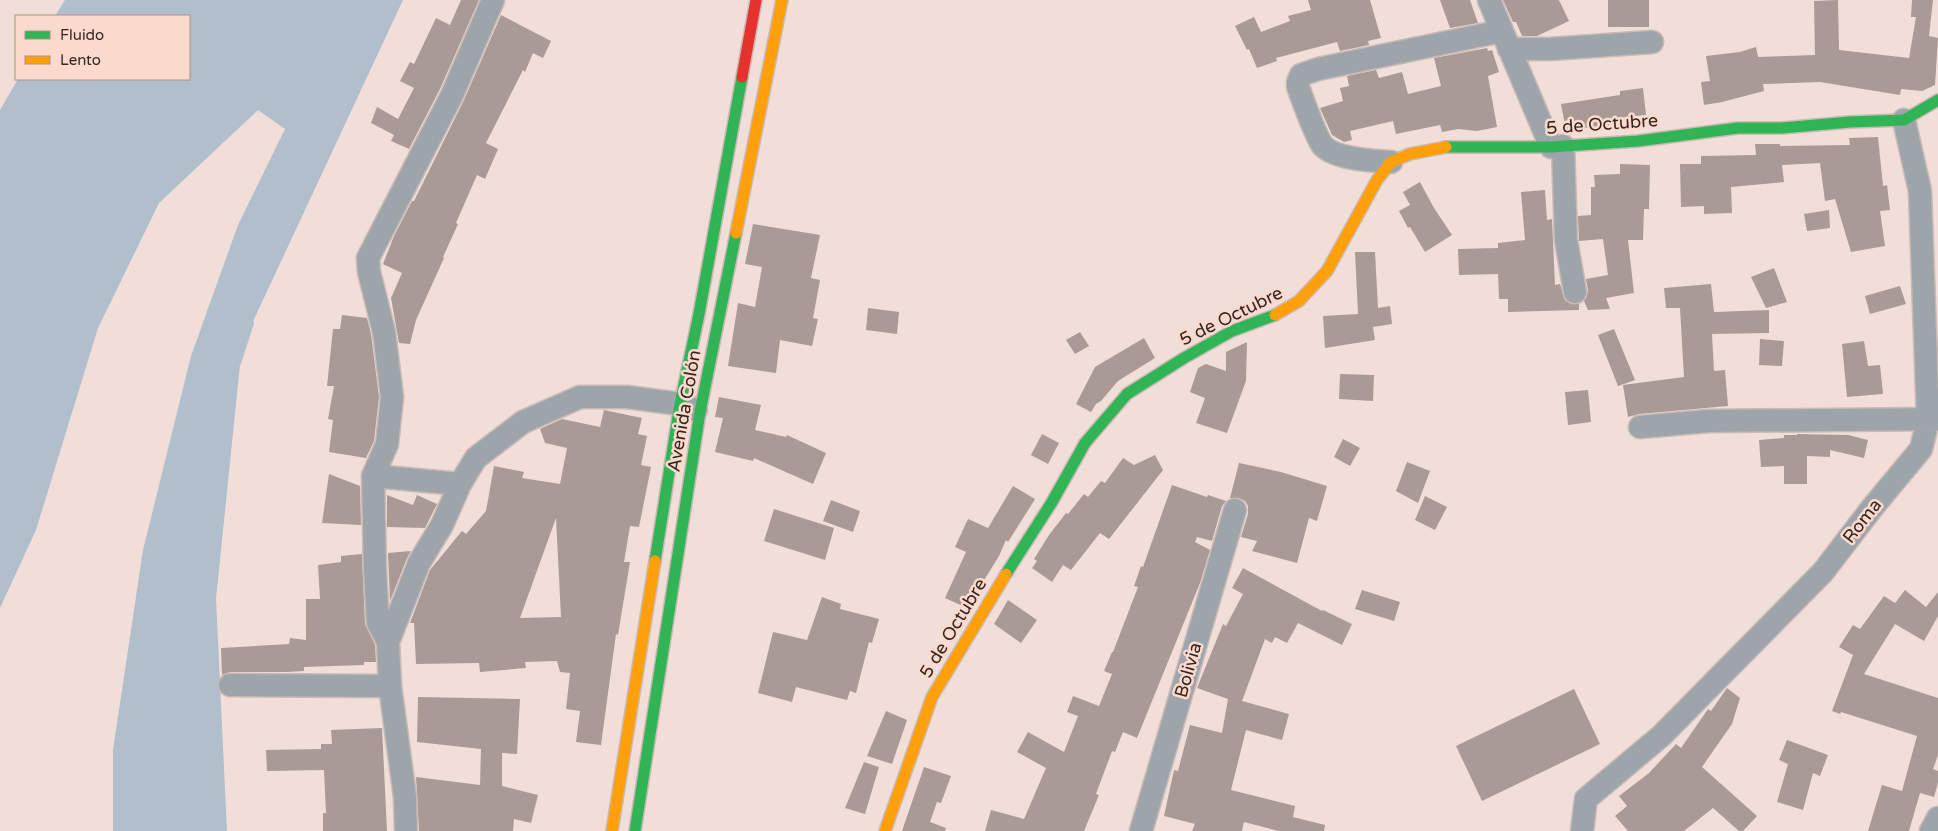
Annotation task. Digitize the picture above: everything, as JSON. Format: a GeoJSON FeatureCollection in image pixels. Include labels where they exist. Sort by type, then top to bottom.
{"type":"FeatureCollection","features":[{"type":"Feature","properties":{"kind":"main road","name":"Avenida Colón"},"geometry":{"type":"LineString","coordinates":[[635,831],[690,408],[699,314],[756,0]]}},
{"type":"Feature","properties":{"kind":"main road","name":"Avenida Colón"},"geometry":{"type":"LineString","coordinates":[[612,831],[690,408],[782,0]]}},
{"type":"Feature","properties":{"kind":"main road"},"geometry":{"type":"LineString","coordinates":[[1904,120],[1938,100]]}},
{"type":"Feature","properties":{"kind":"main road","name":"5 de Octubre"},"geometry":{"type":"LineString","coordinates":[[885,831],[932,697],[992,594],[1052,502],[1085,443],[1127,394],[1184,358],[1232,331],[1273,316],[1299,301],[1327,271],[1377,180],[1391,162],[1410,154],[1453,146],[1557,146],[1638,141],[1738,128],[1782,128],[1850,122],[1904,120]]}},
{"type":"Feature","properties":{"kind":"street"},"geometry":{"type":"LineString","coordinates":[[388,642],[378,623],[373,476],[387,444],[392,397],[384,332],[369,272],[369,255],[452,95],[493,0]]}},
{"type":"Feature","properties":{"kind":"street"},"geometry":{"type":"LineString","coordinates":[[1489,0],[1557,146],[1566,240],[1575,292]]}},
{"type":"Feature","properties":{"kind":"street"},"geometry":{"type":"LineString","coordinates":[[1391,162],[1365,160],[1342,155],[1323,146],[1298,88],[1301,75],[1318,69],[1506,40],[1550,49],[1652,42]]}},
{"type":"Feature","properties":{"kind":"street","name":"Roma"},"geometry":{"type":"LineString","coordinates":[[1582,831],[1586,799],[1661,736],[1823,572],[1872,508],[1921,449],[1933,420],[1920,192],[1904,120]]}},
{"type":"Feature","properties":{"kind":"street"},"geometry":{"type":"LineString","coordinates":[[406,831],[405,797],[390,686],[388,642],[420,563],[442,525],[460,484],[476,458],[523,422],[580,397],[627,397],[690,408]]}},
{"type":"Feature","properties":{"kind":"street"},"geometry":{"type":"LineString","coordinates":[[1640,427],[1708,421],[1933,420]]}},
{"type":"Feature","properties":{"kind":"street"},"geometry":{"type":"LineString","coordinates":[[373,476],[460,484]]}},
{"type":"Feature","properties":{"kind":"street","name":"Bolivia"},"geometry":{"type":"LineString","coordinates":[[1141,831],[1235,510]]}},
{"type":"Feature","properties":{"kind":"street"},"geometry":{"type":"LineString","coordinates":[[230,685],[390,686]]}},
{"type":"Feature","properties":{"kind":"street"},"geometry":{"type":"LineString","coordinates":[[1931,831],[1938,818]]}},
{"type":"Feature","properties":{"kind":"water"},"geometry":{"type":"Polygon","coordinates":[[[65,0],[403,0],[242,345],[216,599],[227,831],[113,831],[113,750],[143,550],[191,356],[238,225],[285,129],[258,110],[159,203],[98,328],[36,530],[0,608],[0,110],[17,80],[190,80],[190,15],[56,15],[65,0]]]}},
{"type":"Feature","properties":{"kind":"building"},"geometry":{"type":"Polygon","coordinates":[[[461,0],[479,0],[440,89],[409,149],[391,141],[394,135],[371,123],[377,107],[398,119],[414,88],[400,81],[410,62],[414,64],[436,18],[450,25],[461,0]]]}},
{"type":"Feature","properties":{"kind":"building"},"geometry":{"type":"Polygon","coordinates":[[[1308,0],[1370,0],[1381,38],[1368,41],[1369,45],[1340,51],[1337,42],[1276,58],[1277,61],[1257,68],[1249,49],[1247,50],[1235,26],[1254,17],[1261,32],[1290,21],[1288,16],[1311,10],[1308,0]]]}},
{"type":"Feature","properties":{"kind":"building"},"geometry":{"type":"Polygon","coordinates":[[[1440,0],[1470,0],[1478,23],[1450,28],[1440,0]]]}},
{"type":"Feature","properties":{"kind":"building"},"geometry":{"type":"Polygon","coordinates":[[[1503,0],[1559,0],[1569,21],[1537,36],[1522,36],[1503,0]]]}},
{"type":"Feature","properties":{"kind":"building"},"geometry":{"type":"Polygon","coordinates":[[[1608,0],[1649,0],[1649,27],[1608,27],[1608,0]]]}},
{"type":"Feature","properties":{"kind":"building"},"geometry":{"type":"Polygon","coordinates":[[[1838,0],[1839,50],[1909,58],[1916,17],[1911,17],[1912,0],[1933,0],[1929,36],[1938,38],[1935,85],[1922,91],[1901,89],[1900,95],[1820,82],[1763,84],[1764,91],[1704,105],[1701,82],[1710,81],[1706,56],[1740,52],[1756,47],[1758,57],[1815,55],[1814,1],[1838,0]]]}},
{"type":"Feature","properties":{"kind":"building"},"geometry":{"type":"Polygon","coordinates":[[[501,15],[551,41],[543,58],[533,53],[525,72],[523,70],[486,143],[498,149],[485,179],[477,175],[456,223],[458,224],[444,258],[416,320],[410,344],[399,343],[391,298],[402,273],[383,264],[394,236],[412,201],[414,201],[464,100],[501,15]]]}},
{"type":"Feature","properties":{"kind":"building"},"geometry":{"type":"Polygon","coordinates":[[[1487,48],[1488,51],[1492,50],[1499,72],[1488,76],[1497,127],[1477,131],[1458,129],[1442,132],[1440,125],[1396,134],[1393,121],[1350,131],[1352,140],[1344,142],[1332,135],[1320,108],[1343,101],[1340,88],[1349,86],[1347,76],[1376,70],[1379,78],[1402,72],[1408,94],[1441,86],[1434,58],[1487,48]]]}},
{"type":"Feature","properties":{"kind":"building"},"geometry":{"type":"Polygon","coordinates":[[[1643,88],[1646,115],[1609,119],[1610,125],[1566,130],[1561,104],[1620,95],[1620,91],[1643,88]]]}},
{"type":"Feature","properties":{"kind":"building"},"geometry":{"type":"Polygon","coordinates":[[[1878,137],[1883,186],[1887,185],[1890,210],[1880,211],[1885,246],[1851,252],[1835,199],[1825,201],[1820,163],[1782,165],[1784,182],[1731,187],[1732,213],[1704,214],[1704,206],[1681,207],[1680,164],[1701,164],[1701,156],[1756,155],[1755,144],[1780,144],[1780,146],[1850,145],[1849,138],[1878,137]]]}},
{"type":"Feature","properties":{"kind":"building"},"geometry":{"type":"Polygon","coordinates":[[[1620,164],[1650,165],[1649,209],[1644,209],[1643,240],[1628,240],[1634,293],[1606,298],[1610,309],[1588,310],[1584,301],[1588,290],[1586,279],[1608,275],[1603,239],[1579,241],[1578,216],[1591,215],[1591,187],[1595,187],[1594,175],[1620,174],[1620,164]]]}},
{"type":"Feature","properties":{"kind":"building"},"geometry":{"type":"Polygon","coordinates":[[[1420,182],[1452,235],[1425,252],[1410,227],[1408,228],[1399,211],[1410,205],[1403,192],[1420,182]]]}},
{"type":"Feature","properties":{"kind":"building"},"geometry":{"type":"Polygon","coordinates":[[[1545,190],[1547,220],[1552,219],[1555,285],[1560,284],[1565,300],[1571,304],[1579,304],[1579,310],[1508,312],[1508,299],[1499,299],[1498,274],[1459,275],[1458,249],[1498,248],[1498,243],[1525,240],[1521,192],[1545,190]]]}},
{"type":"Feature","properties":{"kind":"building"},"geometry":{"type":"Polygon","coordinates":[[[1829,210],[1830,228],[1807,231],[1804,214],[1829,210]]]}},
{"type":"Feature","properties":{"kind":"building"},"geometry":{"type":"Polygon","coordinates":[[[753,224],[820,235],[811,278],[820,280],[813,318],[818,319],[812,346],[780,340],[776,373],[728,366],[738,303],[755,307],[762,267],[745,264],[753,224]]]}},
{"type":"Feature","properties":{"kind":"building"},"geometry":{"type":"Polygon","coordinates":[[[1355,252],[1375,252],[1378,308],[1390,306],[1392,324],[1373,327],[1375,340],[1325,348],[1323,316],[1358,314],[1355,252]]]}},
{"type":"Feature","properties":{"kind":"building"},"geometry":{"type":"Polygon","coordinates":[[[1774,268],[1787,302],[1766,308],[1751,277],[1774,268]]]}},
{"type":"Feature","properties":{"kind":"building"},"geometry":{"type":"Polygon","coordinates":[[[1711,284],[1714,312],[1769,310],[1769,333],[1712,334],[1714,371],[1725,370],[1728,406],[1639,414],[1628,417],[1623,385],[1684,377],[1680,308],[1666,308],[1664,288],[1711,284]]]}},
{"type":"Feature","properties":{"kind":"building"},"geometry":{"type":"Polygon","coordinates":[[[1900,286],[1906,304],[1870,314],[1865,296],[1900,286]]]}},
{"type":"Feature","properties":{"kind":"building"},"geometry":{"type":"Polygon","coordinates":[[[868,308],[899,312],[897,334],[866,330],[868,308]]]}},
{"type":"Feature","properties":{"kind":"building"},"geometry":{"type":"Polygon","coordinates":[[[342,315],[367,318],[371,334],[379,397],[374,441],[366,458],[329,452],[333,420],[328,419],[334,386],[327,386],[333,329],[340,329],[342,315]]]}},
{"type":"Feature","properties":{"kind":"building"},"geometry":{"type":"Polygon","coordinates":[[[1614,329],[1635,380],[1618,386],[1598,335],[1614,329]]]}},
{"type":"Feature","properties":{"kind":"building"},"geometry":{"type":"Polygon","coordinates":[[[1080,332],[1089,346],[1075,354],[1066,340],[1080,332]]]}},
{"type":"Feature","properties":{"kind":"building"},"geometry":{"type":"Polygon","coordinates":[[[1144,338],[1155,358],[1118,381],[1091,412],[1076,404],[1095,367],[1144,338]]]}},
{"type":"Feature","properties":{"kind":"building"},"geometry":{"type":"Polygon","coordinates":[[[1760,339],[1784,341],[1782,366],[1759,365],[1760,339]]]}},
{"type":"Feature","properties":{"kind":"building"},"geometry":{"type":"Polygon","coordinates":[[[1864,341],[1868,366],[1880,365],[1883,394],[1847,397],[1842,344],[1864,341]]]}},
{"type":"Feature","properties":{"kind":"building"},"geometry":{"type":"Polygon","coordinates":[[[1247,342],[1246,381],[1227,433],[1196,423],[1205,398],[1190,392],[1198,368],[1206,364],[1226,371],[1226,352],[1247,342]]]}},
{"type":"Feature","properties":{"kind":"building"},"geometry":{"type":"Polygon","coordinates":[[[1340,374],[1374,375],[1373,401],[1339,399],[1340,374]]]}},
{"type":"Feature","properties":{"kind":"building"},"geometry":{"type":"Polygon","coordinates":[[[1588,390],[1591,422],[1568,425],[1565,392],[1588,390]]]}},
{"type":"Feature","properties":{"kind":"building"},"geometry":{"type":"Polygon","coordinates":[[[719,397],[761,405],[755,430],[786,437],[787,435],[826,453],[813,484],[754,458],[753,461],[715,452],[723,418],[715,417],[719,397]]]}},
{"type":"Feature","properties":{"kind":"building"},"geometry":{"type":"Polygon","coordinates":[[[604,410],[642,418],[638,434],[647,436],[641,465],[651,467],[639,527],[630,526],[624,562],[630,562],[618,635],[616,634],[601,745],[576,742],[580,711],[566,709],[570,673],[560,672],[557,661],[525,662],[526,668],[480,672],[479,663],[416,664],[414,623],[410,623],[430,570],[462,531],[466,534],[486,511],[494,466],[524,472],[522,478],[560,484],[567,448],[545,443],[540,429],[562,419],[600,427],[604,410]],[[556,518],[520,618],[561,617],[556,518]]]}},
{"type":"Feature","properties":{"kind":"building"},"geometry":{"type":"Polygon","coordinates":[[[1042,434],[1059,443],[1048,464],[1031,455],[1042,434]]]}},
{"type":"Feature","properties":{"kind":"building"},"geometry":{"type":"Polygon","coordinates":[[[1784,435],[1848,435],[1868,440],[1864,458],[1830,450],[1830,457],[1807,456],[1807,484],[1784,484],[1784,466],[1761,467],[1759,440],[1784,438],[1784,435]]]}},
{"type":"Feature","properties":{"kind":"building"},"geometry":{"type":"Polygon","coordinates":[[[1343,439],[1360,448],[1350,466],[1334,457],[1343,439]]]}},
{"type":"Feature","properties":{"kind":"building"},"geometry":{"type":"Polygon","coordinates":[[[1155,455],[1163,470],[1109,539],[1100,533],[1071,570],[1063,565],[1052,582],[1032,568],[1037,561],[1034,559],[1066,513],[1068,514],[1084,494],[1088,497],[1101,481],[1105,483],[1123,458],[1134,465],[1155,455]]]}},
{"type":"Feature","properties":{"kind":"building"},"geometry":{"type":"Polygon","coordinates":[[[1407,462],[1430,471],[1418,503],[1396,491],[1407,462]]]}},
{"type":"Feature","properties":{"kind":"building"},"geometry":{"type":"Polygon","coordinates":[[[1239,463],[1281,472],[1327,486],[1317,521],[1309,518],[1297,563],[1252,551],[1257,541],[1241,537],[1248,514],[1248,506],[1245,501],[1239,498],[1230,498],[1239,463]]]}},
{"type":"Feature","properties":{"kind":"building"},"geometry":{"type":"Polygon","coordinates":[[[329,474],[360,486],[361,525],[322,523],[329,474]]]}},
{"type":"Feature","properties":{"kind":"building"},"geometry":{"type":"Polygon","coordinates":[[[1172,485],[1207,497],[1208,495],[1226,501],[1222,506],[1212,541],[1197,537],[1195,542],[1210,550],[1200,583],[1137,738],[1123,732],[1115,752],[1112,751],[1096,794],[1099,795],[1084,831],[985,831],[991,810],[1024,819],[1046,768],[1017,752],[1028,732],[1064,752],[1078,716],[1067,712],[1073,696],[1099,706],[1112,674],[1104,671],[1138,587],[1134,586],[1141,566],[1143,567],[1172,485]]]}},
{"type":"Feature","properties":{"kind":"building"},"geometry":{"type":"Polygon","coordinates":[[[1013,486],[1035,499],[1032,504],[1008,542],[1006,540],[999,556],[967,608],[945,598],[966,552],[955,547],[968,519],[988,528],[1013,486]]]}},
{"type":"Feature","properties":{"kind":"building"},"geometry":{"type":"Polygon","coordinates":[[[387,495],[413,505],[417,495],[437,504],[425,528],[387,527],[387,495]]]}},
{"type":"Feature","properties":{"kind":"building"},"geometry":{"type":"Polygon","coordinates":[[[1425,496],[1447,507],[1435,530],[1415,520],[1425,496]]]}},
{"type":"Feature","properties":{"kind":"building"},"geometry":{"type":"Polygon","coordinates":[[[831,500],[860,511],[853,532],[823,521],[831,500]]]}},
{"type":"Feature","properties":{"kind":"building"},"geometry":{"type":"Polygon","coordinates":[[[774,509],[834,528],[825,560],[764,541],[774,509]]]}},
{"type":"Feature","properties":{"kind":"building"},"geometry":{"type":"Polygon","coordinates":[[[411,551],[407,558],[390,601],[388,553],[411,551]]]}},
{"type":"Feature","properties":{"kind":"building"},"geometry":{"type":"Polygon","coordinates":[[[362,554],[365,624],[375,645],[376,662],[364,662],[364,665],[304,667],[304,671],[230,672],[222,675],[221,648],[289,644],[290,638],[306,640],[306,599],[320,599],[318,565],[341,562],[341,556],[362,554]]]}},
{"type":"Feature","properties":{"kind":"building"},"geometry":{"type":"Polygon","coordinates":[[[1243,568],[1322,611],[1352,624],[1342,645],[1298,623],[1287,643],[1275,637],[1272,643],[1265,639],[1242,701],[1289,714],[1282,740],[1246,730],[1231,790],[1295,806],[1293,817],[1325,825],[1324,831],[1279,831],[1244,822],[1242,831],[1192,831],[1195,824],[1164,816],[1174,770],[1178,771],[1190,725],[1222,733],[1228,699],[1197,688],[1223,624],[1226,626],[1243,594],[1232,588],[1243,568]]]}},
{"type":"Feature","properties":{"kind":"building"},"geometry":{"type":"Polygon","coordinates":[[[1362,590],[1400,602],[1394,621],[1355,609],[1362,590]]]}},
{"type":"Feature","properties":{"kind":"building"},"geometry":{"type":"Polygon","coordinates":[[[1905,590],[1926,607],[1938,592],[1938,616],[1924,641],[1895,624],[1864,674],[1938,698],[1938,755],[1933,769],[1938,771],[1938,783],[1934,797],[1920,793],[1909,831],[1868,831],[1882,785],[1902,791],[1917,736],[1841,712],[1840,714],[1832,711],[1853,655],[1839,647],[1853,625],[1860,629],[1884,596],[1895,603],[1905,590]]]}},
{"type":"Feature","properties":{"kind":"building"},"geometry":{"type":"Polygon","coordinates":[[[822,597],[841,604],[840,609],[879,619],[872,643],[869,642],[856,693],[850,691],[847,700],[796,687],[792,702],[758,693],[773,632],[807,640],[822,597]]]}},
{"type":"Feature","properties":{"kind":"building"},"geometry":{"type":"Polygon","coordinates":[[[1008,600],[1037,620],[1021,643],[994,624],[1008,600]]]}},
{"type":"Feature","properties":{"kind":"building"},"geometry":{"type":"Polygon","coordinates":[[[1727,688],[1740,698],[1732,724],[1702,767],[1757,816],[1743,831],[1739,831],[1713,808],[1684,831],[1628,831],[1615,816],[1627,806],[1619,796],[1649,773],[1676,744],[1681,748],[1708,709],[1711,711],[1727,688]]]}},
{"type":"Feature","properties":{"kind":"building"},"geometry":{"type":"Polygon","coordinates":[[[1574,689],[1600,744],[1482,801],[1456,746],[1574,689]]]}},
{"type":"Feature","properties":{"kind":"building"},"geometry":{"type":"Polygon","coordinates":[[[418,697],[520,699],[517,754],[502,753],[502,786],[538,795],[531,823],[514,819],[513,831],[419,831],[416,777],[480,785],[481,749],[417,742],[418,697]]]}},
{"type":"Feature","properties":{"kind":"building"},"geometry":{"type":"Polygon","coordinates":[[[886,711],[907,720],[892,764],[867,756],[886,711]]]}},
{"type":"Feature","properties":{"kind":"building"},"geometry":{"type":"Polygon","coordinates":[[[382,728],[387,831],[323,831],[323,813],[326,813],[324,770],[267,771],[266,750],[321,749],[321,744],[332,744],[331,730],[382,728]]]}},
{"type":"Feature","properties":{"kind":"building"},"geometry":{"type":"Polygon","coordinates":[[[1787,740],[1828,755],[1820,776],[1813,773],[1803,810],[1777,802],[1788,764],[1779,760],[1787,740]]]}},
{"type":"Feature","properties":{"kind":"building"},"geometry":{"type":"Polygon","coordinates":[[[864,762],[879,767],[865,814],[845,808],[864,762]]]}},
{"type":"Feature","properties":{"kind":"building"},"geometry":{"type":"Polygon","coordinates":[[[924,767],[951,776],[941,803],[937,802],[930,822],[946,828],[945,831],[902,831],[924,767]]]}},
{"type":"Feature","properties":{"kind":"waterway"},"geometry":{"type":"LineString","coordinates":[[238,363],[251,323]]}},
{"type":"Feature","properties":{"kind":"traffic: fast"},"geometry":{"type":"LineString","coordinates":[[655,561],[680,404],[699,314],[742,77]]}},
{"type":"Feature","properties":{"kind":"traffic: fast"},"geometry":{"type":"LineString","coordinates":[[1446,147],[1551,147],[1638,141],[1738,128],[1782,128],[1850,122],[1904,120],[1938,100]]}},
{"type":"Feature","properties":{"kind":"traffic: fast"},"geometry":{"type":"LineString","coordinates":[[635,831],[700,412],[736,233]]}},
{"type":"Feature","properties":{"kind":"traffic: fast"},"geometry":{"type":"LineString","coordinates":[[1006,574],[1052,502],[1085,443],[1127,394],[1184,358],[1232,331],[1275,315]]}},
{"type":"Feature","properties":{"kind":"traffic: slow"},"geometry":{"type":"LineString","coordinates":[[736,233],[782,0]]}},
{"type":"Feature","properties":{"kind":"traffic: slow"},"geometry":{"type":"LineString","coordinates":[[1275,315],[1299,301],[1327,271],[1377,180],[1391,162],[1410,154],[1446,147]]}},
{"type":"Feature","properties":{"kind":"traffic: slow"},"geometry":{"type":"LineString","coordinates":[[612,831],[655,561]]}},
{"type":"Feature","properties":{"kind":"traffic: slow"},"geometry":{"type":"LineString","coordinates":[[885,831],[932,697],[1006,574]]}},
{"type":"Feature","properties":{"kind":"traffic: jam"},"geometry":{"type":"LineString","coordinates":[[742,77],[756,0]]}}]}
